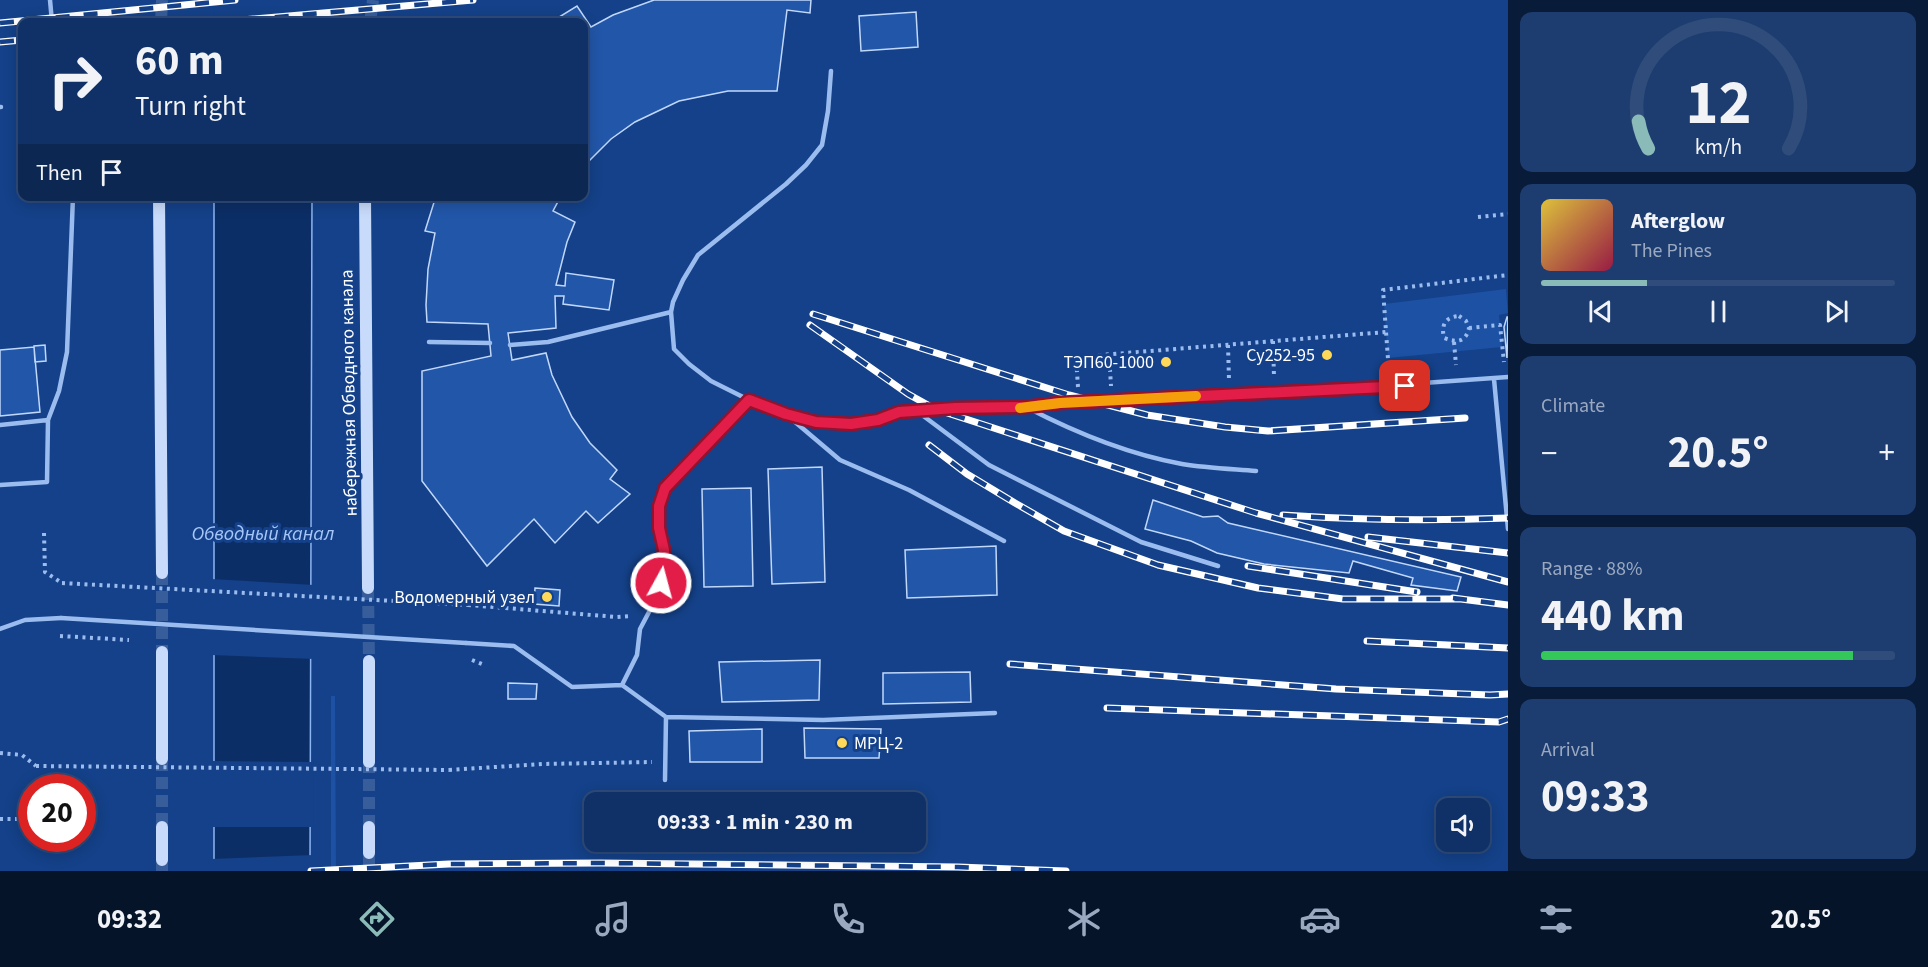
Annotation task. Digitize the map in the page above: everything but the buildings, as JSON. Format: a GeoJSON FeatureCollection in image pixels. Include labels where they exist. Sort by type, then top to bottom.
{"type":"FeatureCollection","features":[{"type":"Feature","properties":{"kind":"main road"},"geometry":{"type":"LineString","coordinates":[[159,201],[162,573]]}},
{"type":"Feature","properties":{"kind":"main road","name":"набережная Обводного канала"},"geometry":{"type":"LineString","coordinates":[[365,201],[368,588]]}},
{"type":"Feature","properties":{"kind":"main road"},"geometry":{"type":"LineString","coordinates":[[162,652],[162,759]]}},
{"type":"Feature","properties":{"kind":"main road"},"geometry":{"type":"LineString","coordinates":[[369,661],[369,762]]}},
{"type":"Feature","properties":{"kind":"main road"},"geometry":{"type":"LineString","coordinates":[[162,826],[162,860]]}},
{"type":"Feature","properties":{"kind":"main road"},"geometry":{"type":"LineString","coordinates":[[369,827],[369,853]]}},
{"type":"Feature","properties":{"kind":"lane"},"geometry":{"type":"LineString","coordinates":[[50,0],[52,18]]}},
{"type":"Feature","properties":{"kind":"lane"},"geometry":{"type":"LineString","coordinates":[[831,71],[828,111],[822,145],[806,165],[786,184],[698,255],[682,280],[671,312],[674,349],[711,381],[749,400],[816,422],[851,424],[878,420],[899,412],[1323,390],[1508,377]]}},
{"type":"Feature","properties":{"kind":"lane"},"geometry":{"type":"LineString","coordinates":[[0,485],[47,482],[48,420],[59,391],[67,352],[73,201]]}},
{"type":"Feature","properties":{"kind":"lane"},"geometry":{"type":"LineString","coordinates":[[510,345],[548,342],[671,312]]}},
{"type":"Feature","properties":{"kind":"lane"},"geometry":{"type":"LineString","coordinates":[[429,342],[490,343]]}},
{"type":"Feature","properties":{"kind":"lane"},"geometry":{"type":"LineString","coordinates":[[1494,378],[1508,529]]}},
{"type":"Feature","properties":{"kind":"lane"},"geometry":{"type":"LineString","coordinates":[[622,685],[637,655],[640,629],[657,597],[664,569],[659,506],[665,488],[749,400]]}},
{"type":"Feature","properties":{"kind":"lane"},"geometry":{"type":"LineString","coordinates":[[1026,407],[1071,430],[1113,447],[1182,464],[1256,471]]}},
{"type":"Feature","properties":{"kind":"lane"},"geometry":{"type":"LineString","coordinates":[[917,411],[989,465],[1141,542],[1218,566]]}},
{"type":"Feature","properties":{"kind":"lane"},"geometry":{"type":"LineString","coordinates":[[786,414],[840,460],[909,490],[1004,541]]}},
{"type":"Feature","properties":{"kind":"lane"},"geometry":{"type":"LineString","coordinates":[[0,424],[48,420]]}},
{"type":"Feature","properties":{"kind":"lane"},"geometry":{"type":"LineString","coordinates":[[0,629],[25,620],[61,618],[514,646],[573,687],[622,685],[666,717],[823,720],[995,713]]}},
{"type":"Feature","properties":{"kind":"lane"},"geometry":{"type":"LineString","coordinates":[[665,780],[666,717]]}},
{"type":"Feature","properties":{"kind":"path"},"geometry":{"type":"LineString","coordinates":[[1478,217],[1508,214]]}},
{"type":"Feature","properties":{"kind":"path"},"geometry":{"type":"LineString","coordinates":[[1389,373],[1383,290],[1508,275]]}},
{"type":"Feature","properties":{"kind":"path"},"geometry":{"type":"LineString","coordinates":[[1459,316],[1466,321],[1469,328],[1462,340],[1454,342],[1444,339],[1442,330],[1445,321],[1451,317],[1459,316]]}},
{"type":"Feature","properties":{"kind":"path"},"geometry":{"type":"LineString","coordinates":[[1469,328],[1500,325],[1504,365]]}},
{"type":"Feature","properties":{"kind":"path"},"geometry":{"type":"LineString","coordinates":[[1079,394],[1076,357],[1386,332]]}},
{"type":"Feature","properties":{"kind":"path"},"geometry":{"type":"LineString","coordinates":[[1273,341],[1275,381]]}},
{"type":"Feature","properties":{"kind":"path"},"geometry":{"type":"LineString","coordinates":[[1454,342],[1457,369]]}},
{"type":"Feature","properties":{"kind":"path"},"geometry":{"type":"LineString","coordinates":[[1228,345],[1230,384]]}},
{"type":"Feature","properties":{"kind":"path"},"geometry":{"type":"LineString","coordinates":[[1109,354],[1111,392]]}},
{"type":"Feature","properties":{"kind":"path"},"geometry":{"type":"LineString","coordinates":[[44,533],[45,572],[63,583],[468,605],[617,617],[647,615]]}},
{"type":"Feature","properties":{"kind":"path"},"geometry":{"type":"LineString","coordinates":[[0,753],[22,755],[36,766],[449,770],[542,764],[665,761]]}},
{"type":"Feature","properties":{"kind":"path"},"geometry":{"type":"LineString","coordinates":[[0,819],[18,819]]}},
{"type":"Feature","properties":{"kind":"shaded area"},"geometry":{"type":"Polygon","coordinates":[[[1506,289],[1508,313],[1499,315],[1502,347],[1388,358],[1384,304],[1506,289]]]}},
{"type":"Feature","properties":{"kind":"shaded area"},"geometry":{"type":"Polygon","coordinates":[[[331,696],[335,696],[336,871],[331,871],[331,696]]]}},
{"type":"Feature","properties":{"kind":"water","name":"Обводный канал"},"geometry":{"type":"Polygon","coordinates":[[[214,201],[312,201],[310,871],[214,871],[214,201]]]}},
{"type":"Feature","properties":{"kind":"pier"},"geometry":{"type":"Polygon","coordinates":[[[215,0],[316,0],[316,18],[213,18],[215,0]]]}},
{"type":"Feature","properties":{"kind":"pier"},"geometry":{"type":"Polygon","coordinates":[[[211,579],[314,585],[314,659],[211,655],[211,579]]]}},
{"type":"Feature","properties":{"kind":"pier"},"geometry":{"type":"Polygon","coordinates":[[[211,761],[314,762],[313,827],[211,827],[211,761]]]}},
{"type":"Feature","properties":{"kind":"pier"},"geometry":{"type":"Polygon","coordinates":[[[313,855],[313,871],[211,871],[211,859],[313,855]]]}},
{"type":"Feature","properties":{"kind":"tunnel"},"geometry":{"type":"LineString","coordinates":[[161,18],[162,0]]}},
{"type":"Feature","properties":{"kind":"tunnel"},"geometry":{"type":"LineString","coordinates":[[371,18],[373,0]]}},
{"type":"Feature","properties":{"kind":"tunnel"},"geometry":{"type":"LineString","coordinates":[[162,573],[162,652]]}},
{"type":"Feature","properties":{"kind":"tunnel"},"geometry":{"type":"LineString","coordinates":[[368,588],[369,661]]}},
{"type":"Feature","properties":{"kind":"tunnel"},"geometry":{"type":"LineString","coordinates":[[162,759],[162,827]]}},
{"type":"Feature","properties":{"kind":"tunnel"},"geometry":{"type":"LineString","coordinates":[[369,762],[369,827]]}},
{"type":"Feature","properties":{"kind":"tunnel"},"geometry":{"type":"LineString","coordinates":[[369,853],[369,871]]}},
{"type":"Feature","properties":{"kind":"tunnel"},"geometry":{"type":"LineString","coordinates":[[162,860],[162,871]]}},
{"type":"Feature","properties":{"kind":"railway"},"geometry":{"type":"LineString","coordinates":[[51,18],[235,0]]}},
{"type":"Feature","properties":{"kind":"railway"},"geometry":{"type":"LineString","coordinates":[[265,18],[473,0]]}},
{"type":"Feature","properties":{"kind":"railway"},"geometry":{"type":"LineString","coordinates":[[0,23],[18,21]]}},
{"type":"Feature","properties":{"kind":"railway"},"geometry":{"type":"LineString","coordinates":[[0,42],[18,40]]}},
{"type":"Feature","properties":{"kind":"railway"},"geometry":{"type":"LineString","coordinates":[[813,314],[1069,395],[1147,415],[1268,431],[1465,418]]}},
{"type":"Feature","properties":{"kind":"railway"},"geometry":{"type":"LineString","coordinates":[[810,325],[908,394],[935,409],[1256,513],[1508,582]]}},
{"type":"Feature","properties":{"kind":"railway"},"geometry":{"type":"LineString","coordinates":[[929,445],[967,474],[1064,531],[1158,565],[1258,588],[1343,599],[1460,599]]}},
{"type":"Feature","properties":{"kind":"railway"},"geometry":{"type":"LineString","coordinates":[[1283,515],[1396,520],[1508,518]]}},
{"type":"Feature","properties":{"kind":"railway"},"geometry":{"type":"LineString","coordinates":[[1368,537],[1508,553]]}},
{"type":"Feature","properties":{"kind":"railway"},"geometry":{"type":"LineString","coordinates":[[1248,566],[1417,592]]}},
{"type":"Feature","properties":{"kind":"railway"},"geometry":{"type":"LineString","coordinates":[[1453,598],[1508,605]]}},
{"type":"Feature","properties":{"kind":"railway"},"geometry":{"type":"LineString","coordinates":[[1367,641],[1508,648]]}},
{"type":"Feature","properties":{"kind":"railway"},"geometry":{"type":"LineString","coordinates":[[1010,664],[1336,689],[1508,694]]}},
{"type":"Feature","properties":{"kind":"railway"},"geometry":{"type":"LineString","coordinates":[[1107,708],[1499,722],[1508,719]]}},
{"type":"Feature","properties":{"kind":"railway"},"geometry":{"type":"LineString","coordinates":[[311,871],[449,864],[601,863],[958,867],[1066,871]]}},
{"type":"Feature","properties":{"kind":"slow traffic"},"geometry":{"type":"LineString","coordinates":[[1020,408],[1060,403],[1196,396]]}},
{"type":"Feature","properties":{"kind":"place","name":"Су252-95"},"geometry":{"type":"Point","coordinates":[1327,355]}},
{"type":"Feature","properties":{"kind":"place","name":"ТЭП60-1000"},"geometry":{"type":"Point","coordinates":[1166,362]}},
{"type":"Feature","properties":{"kind":"place","name":"Водомерный узел"},"geometry":{"type":"Point","coordinates":[547,597]}},
{"type":"Feature","properties":{"kind":"place","name":"МРЦ-2"},"geometry":{"type":"Point","coordinates":[842,743]}},
{"type":"Feature","properties":{"kind":"route"},"geometry":{"type":"LineString","coordinates":[[661,583],[664,550],[659,528],[659,506],[665,488],[749,400],[816,422],[851,424],[878,420],[899,412],[935,409],[1026,407],[1060,403],[1405,386]]}}]}
